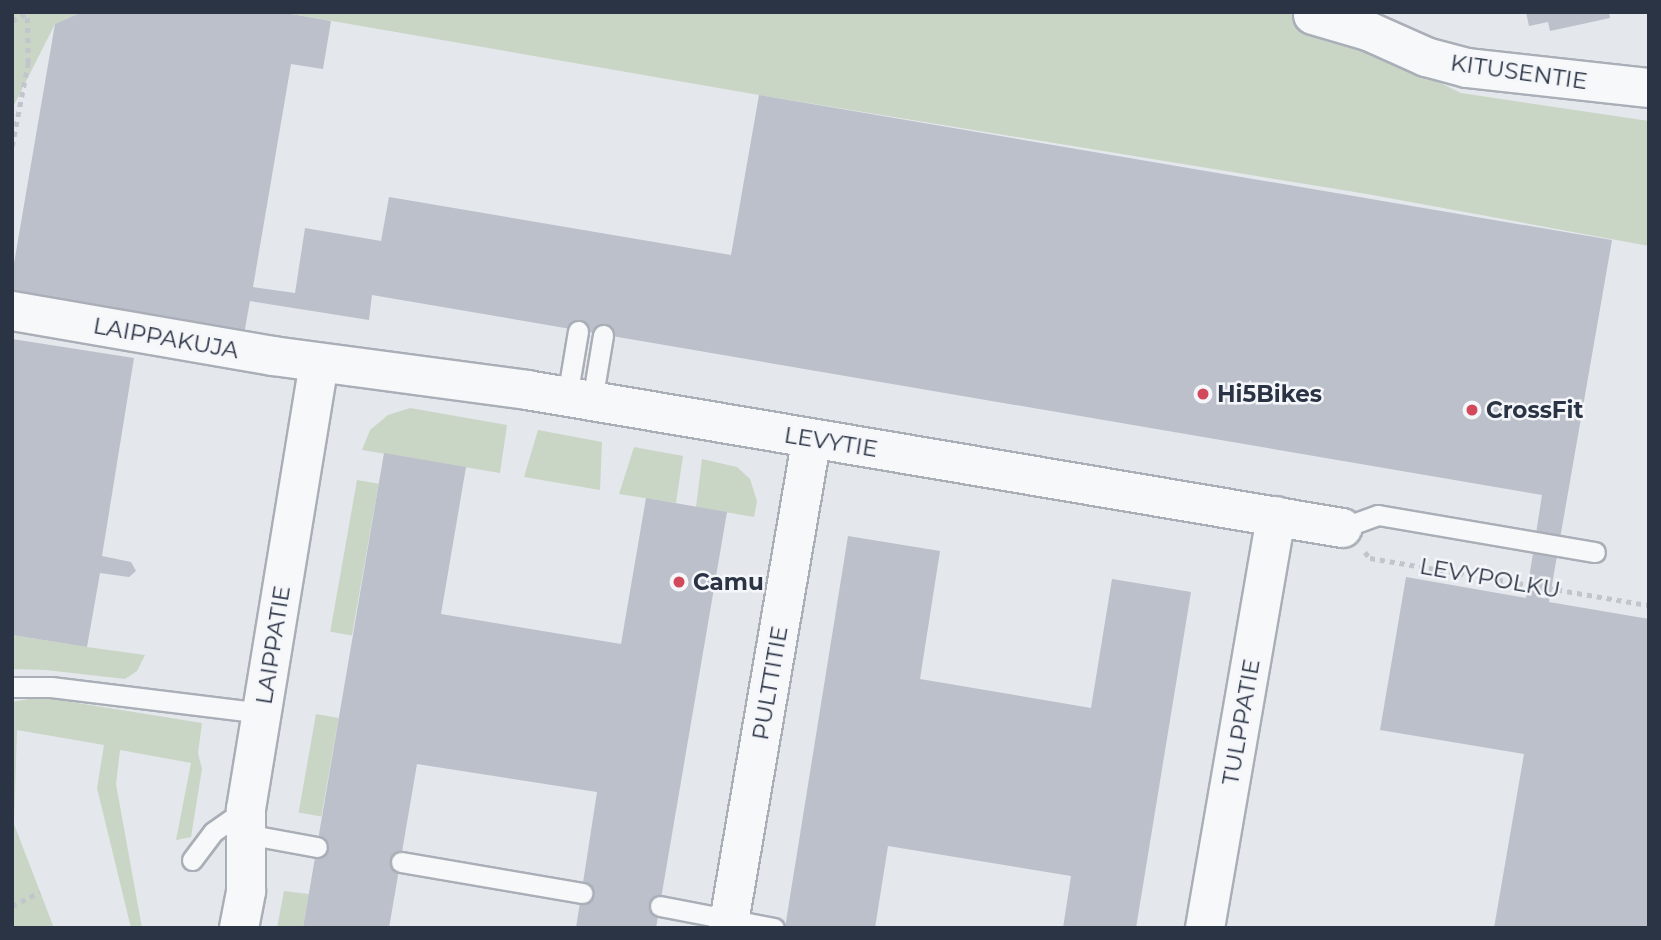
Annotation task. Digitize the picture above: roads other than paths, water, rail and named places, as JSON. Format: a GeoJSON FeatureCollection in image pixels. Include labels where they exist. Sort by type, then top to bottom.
{"type":"FeatureCollection","features":[{"type":"Feature","properties":{"kind":"street","name":"KITUSENTIE"},"geometry":{"type":"LineString","coordinates":[[1313,15],[1367,31],[1426,57],[1467,68],[1649,88]]}},
{"type":"Feature","properties":{"kind":"street","name":"LAIPPAKUJA"},"geometry":{"type":"LineString","coordinates":[[12,311],[319,363]]}},
{"type":"Feature","properties":{"kind":"street","name":"LEVYTIE"},"geometry":{"type":"LineString","coordinates":[[319,363],[579,399],[1342,528]]}},
{"type":"Feature","properties":{"kind":"street","name":"LAIPPATIE"},"geometry":{"type":"LineString","coordinates":[[239,928],[246,891],[246,821],[319,363]]}},
{"type":"Feature","properties":{"kind":"street","name":"PULTTITIE"},"geometry":{"type":"LineString","coordinates":[[729,924],[812,439]]}},
{"type":"Feature","properties":{"kind":"street","name":"TULPPATIE"},"geometry":{"type":"LineString","coordinates":[[1205,928],[1276,516]]}},
{"type":"Feature","properties":{"kind":"lane"},"geometry":{"type":"LineString","coordinates":[[578,331],[579,399]]}},
{"type":"Feature","properties":{"kind":"lane"},"geometry":{"type":"LineString","coordinates":[[579,399],[603,335]]}},
{"type":"Feature","properties":{"kind":"lane"},"geometry":{"type":"LineString","coordinates":[[1342,528],[1378,515],[1595,552]]}},
{"type":"Feature","properties":{"kind":"lane"},"geometry":{"type":"LineString","coordinates":[[12,687],[51,687],[262,713]]}},
{"type":"Feature","properties":{"kind":"lane"},"geometry":{"type":"LineString","coordinates":[[191,860],[213,832],[246,821],[317,847]]}},
{"type":"Feature","properties":{"kind":"lane"},"geometry":{"type":"LineString","coordinates":[[401,862],[582,893]]}},
{"type":"Feature","properties":{"kind":"lane"},"geometry":{"type":"LineString","coordinates":[[660,906],[729,924],[774,928]]}},
{"type":"Feature","properties":{"kind":"place","name":"Hi5Bikes"},"geometry":{"type":"Point","coordinates":[1203,394]}},
{"type":"Feature","properties":{"kind":"place","name":"CrossFit"},"geometry":{"type":"Point","coordinates":[1472,410]}},
{"type":"Feature","properties":{"kind":"place","name":"Camu"},"geometry":{"type":"Point","coordinates":[679,582]}}]}
